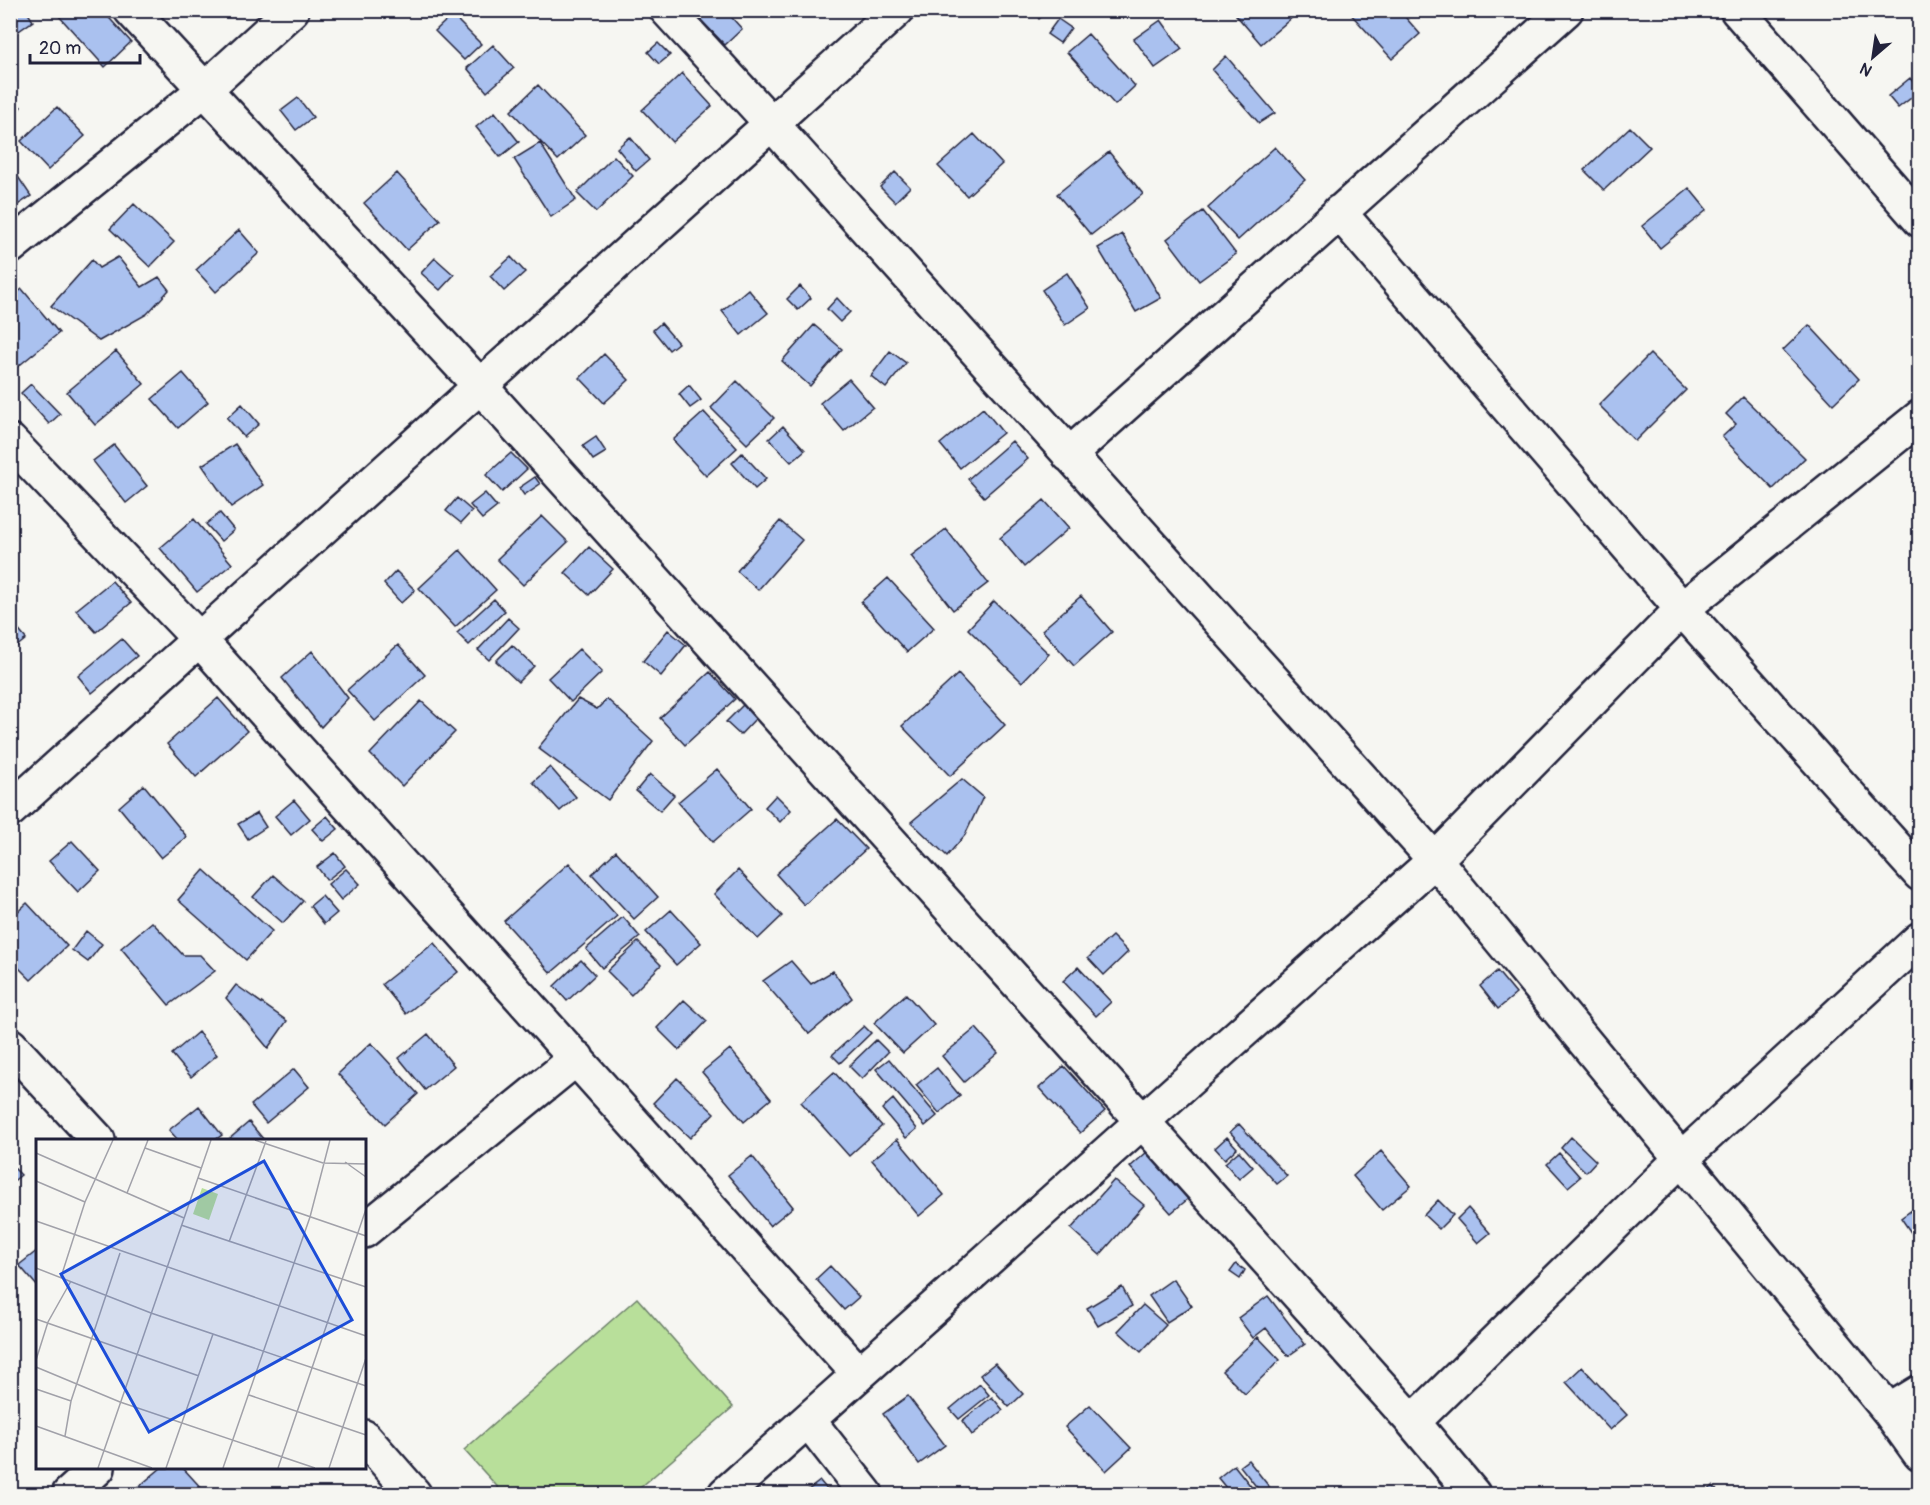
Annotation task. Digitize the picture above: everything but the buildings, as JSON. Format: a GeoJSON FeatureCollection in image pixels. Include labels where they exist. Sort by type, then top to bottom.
{"type":"FeatureCollection","features":[{"type":"Feature","properties":{"kind":"street"},"geometry":{"type":"LineString","coordinates":[[131,10],[480,386],[1413,1422],[1473,1494]]}},
{"type":"Feature","properties":{"kind":"street"},"geometry":{"type":"LineString","coordinates":[[10,247],[205,89],[292,10]]}},
{"type":"Feature","properties":{"kind":"street"},"geometry":{"type":"LineString","coordinates":[[667,10],[1434,860],[1889,1411],[1920,1454]]}},
{"type":"Feature","properties":{"kind":"street"},"geometry":{"type":"LineString","coordinates":[[10,810],[897,10]]}},
{"type":"Feature","properties":{"kind":"street"},"geometry":{"type":"LineString","coordinates":[[1070,455],[1566,10]]}},
{"type":"Feature","properties":{"kind":"street"},"geometry":{"type":"LineString","coordinates":[[1737,10],[1920,220]]}},
{"type":"Feature","properties":{"kind":"street"},"geometry":{"type":"LineString","coordinates":[[1339,212],[1682,609],[1920,874]]}},
{"type":"Feature","properties":{"kind":"street"},"geometry":{"type":"LineString","coordinates":[[725,1494],[1434,860],[1682,609],[1920,417]]}},
{"type":"Feature","properties":{"kind":"street"},"geometry":{"type":"LineString","coordinates":[[10,441],[200,639],[859,1374]]}},
{"type":"Feature","properties":{"kind":"street"},"geometry":{"type":"LineString","coordinates":[[1413,1422],[1680,1160],[1920,939]]}},
{"type":"Feature","properties":{"kind":"street"},"geometry":{"type":"LineString","coordinates":[[10,1045],[97,1139]]}},
{"type":"Feature","properties":{"kind":"street"},"geometry":{"type":"LineString","coordinates":[[366,1229],[577,1058]]}},
{"type":"Feature","properties":{"kind":"street"},"geometry":{"type":"LineString","coordinates":[[1889,1411],[1920,1392]]}},
{"type":"Feature","properties":{"kind":"street"},"geometry":{"type":"LineString","coordinates":[[808,1420],[866,1494]]}},
{"type":"Feature","properties":{"kind":"street"},"geometry":{"type":"LineString","coordinates":[[366,1439],[414,1494]]}},
{"type":"Feature","properties":{"kind":"street"},"geometry":{"type":"LineString","coordinates":[[69,1494],[96,1469]]}},
{"type":"Feature","properties":{"kind":"green space"},"geometry":{"type":"Polygon","coordinates":[[[637,1298],[733,1407],[633,1494],[504,1494],[464,1450],[637,1298]]]}}]}
